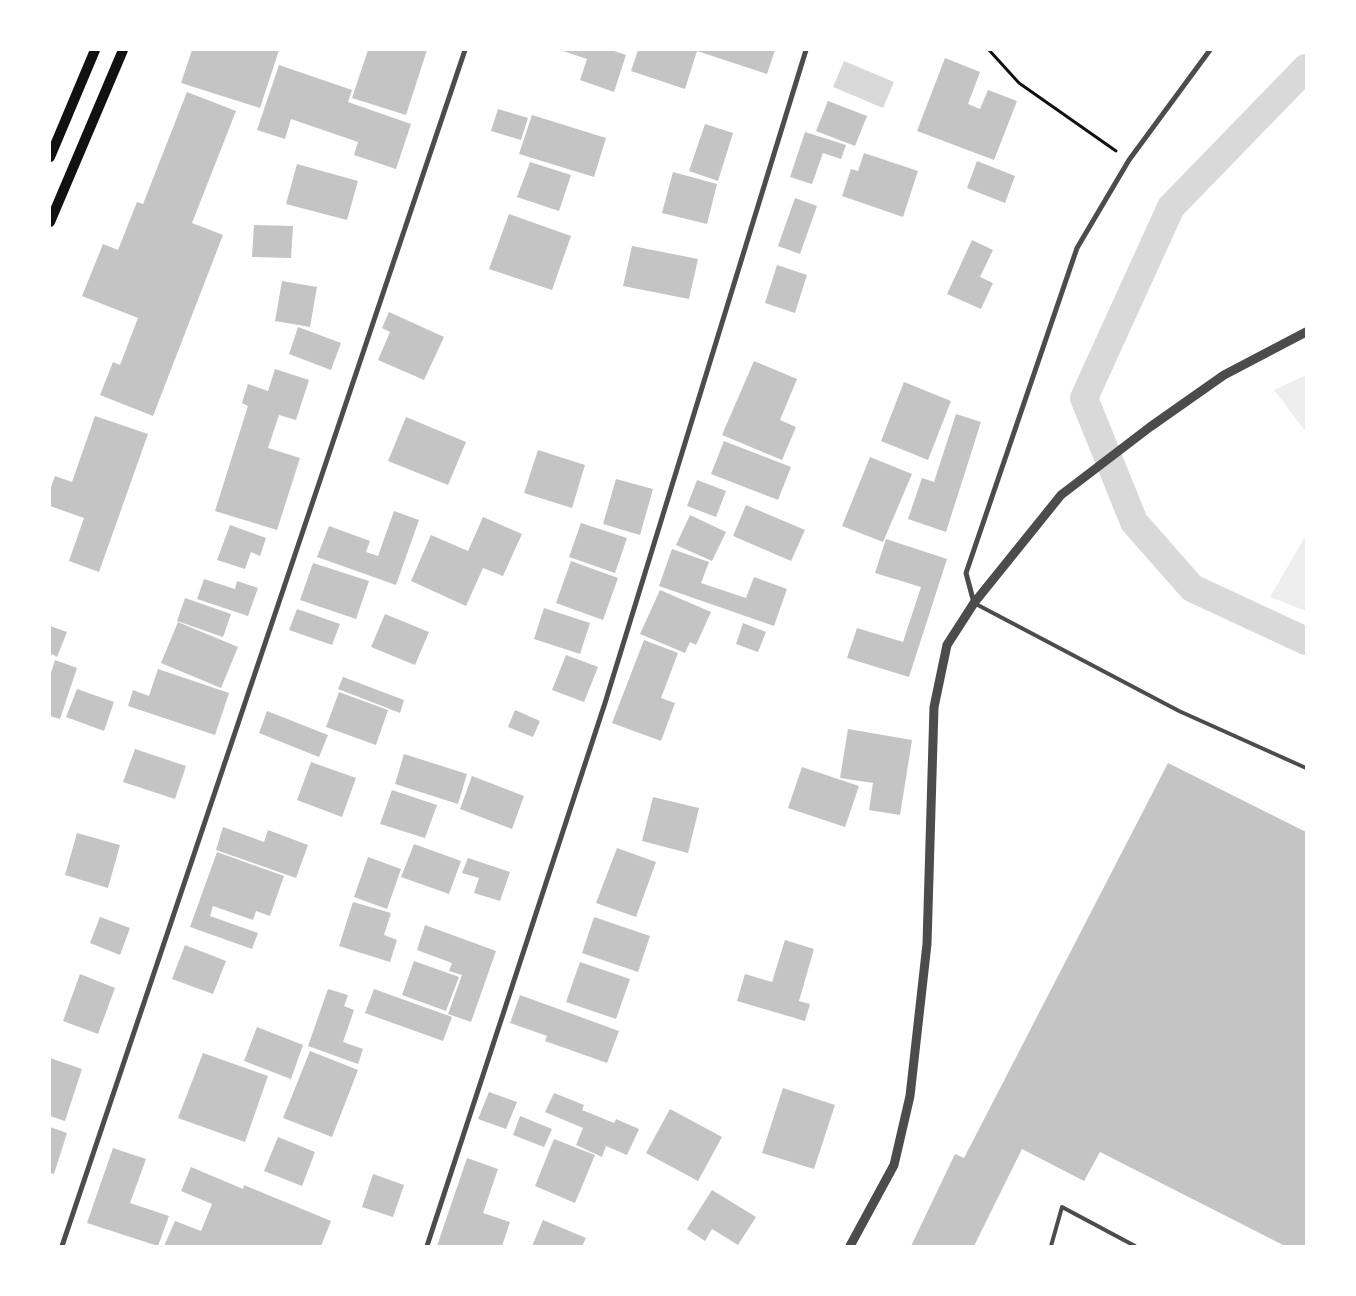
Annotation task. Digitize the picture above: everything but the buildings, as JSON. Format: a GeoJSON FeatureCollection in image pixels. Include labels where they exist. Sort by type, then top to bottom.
{"type":"FeatureCollection","features":[{"type":"Feature","properties":{"kind":"main road"},"geometry":{"type":"LineString","coordinates":[[50,157],[95,50]]}},
{"type":"Feature","properties":{"kind":"main road"},"geometry":{"type":"LineString","coordinates":[[50,222],[123,50]]}},
{"type":"Feature","properties":{"kind":"street"},"geometry":{"type":"LineString","coordinates":[[62,1246],[465,50]]}},
{"type":"Feature","properties":{"kind":"street"},"geometry":{"type":"LineString","coordinates":[[427,1246],[605,703],[806,50]]}},
{"type":"Feature","properties":{"kind":"street"},"geometry":{"type":"LineString","coordinates":[[974,603],[966,573],[1073,258],[1129,160],[1210,50]]}},
{"type":"Feature","properties":{"kind":"street"},"geometry":{"type":"LineString","coordinates":[[850,1246],[894,1165],[910,1096],[927,944],[934,707],[947,645],[974,603],[1061,495],[1150,427],[1224,375],[1306,332]]}},
{"type":"Feature","properties":{"kind":"lane"},"geometry":{"type":"LineString","coordinates":[[974,603],[1179,711],[1306,768]]}},
{"type":"Feature","properties":{"kind":"lane"},"geometry":{"type":"LineString","coordinates":[[1051,1246],[1062,1207],[1135,1246]]}},
{"type":"Feature","properties":{"kind":"path"},"geometry":{"type":"LineString","coordinates":[[989,50],[1019,82],[1129,160]]}},
{"type":"Feature","properties":{"kind":"shaded area"},"geometry":{"type":"Polygon","coordinates":[[[844,61],[894,82],[883,108],[833,87],[844,61]]]}},
{"type":"Feature","properties":{"kind":"shaded area"},"geometry":{"type":"Polygon","coordinates":[[[1306,375],[1306,432],[1274,390],[1306,375]]]}},
{"type":"Feature","properties":{"kind":"shaded area"},"geometry":{"type":"Polygon","coordinates":[[[1306,535],[1306,611],[1270,597],[1306,535]]]}},
{"type":"Feature","properties":{"kind":"waterway"},"geometry":{"type":"LineString","coordinates":[[1306,68],[1171,207],[1084,398],[1134,522],[1192,588],[1306,641]]}}]}
